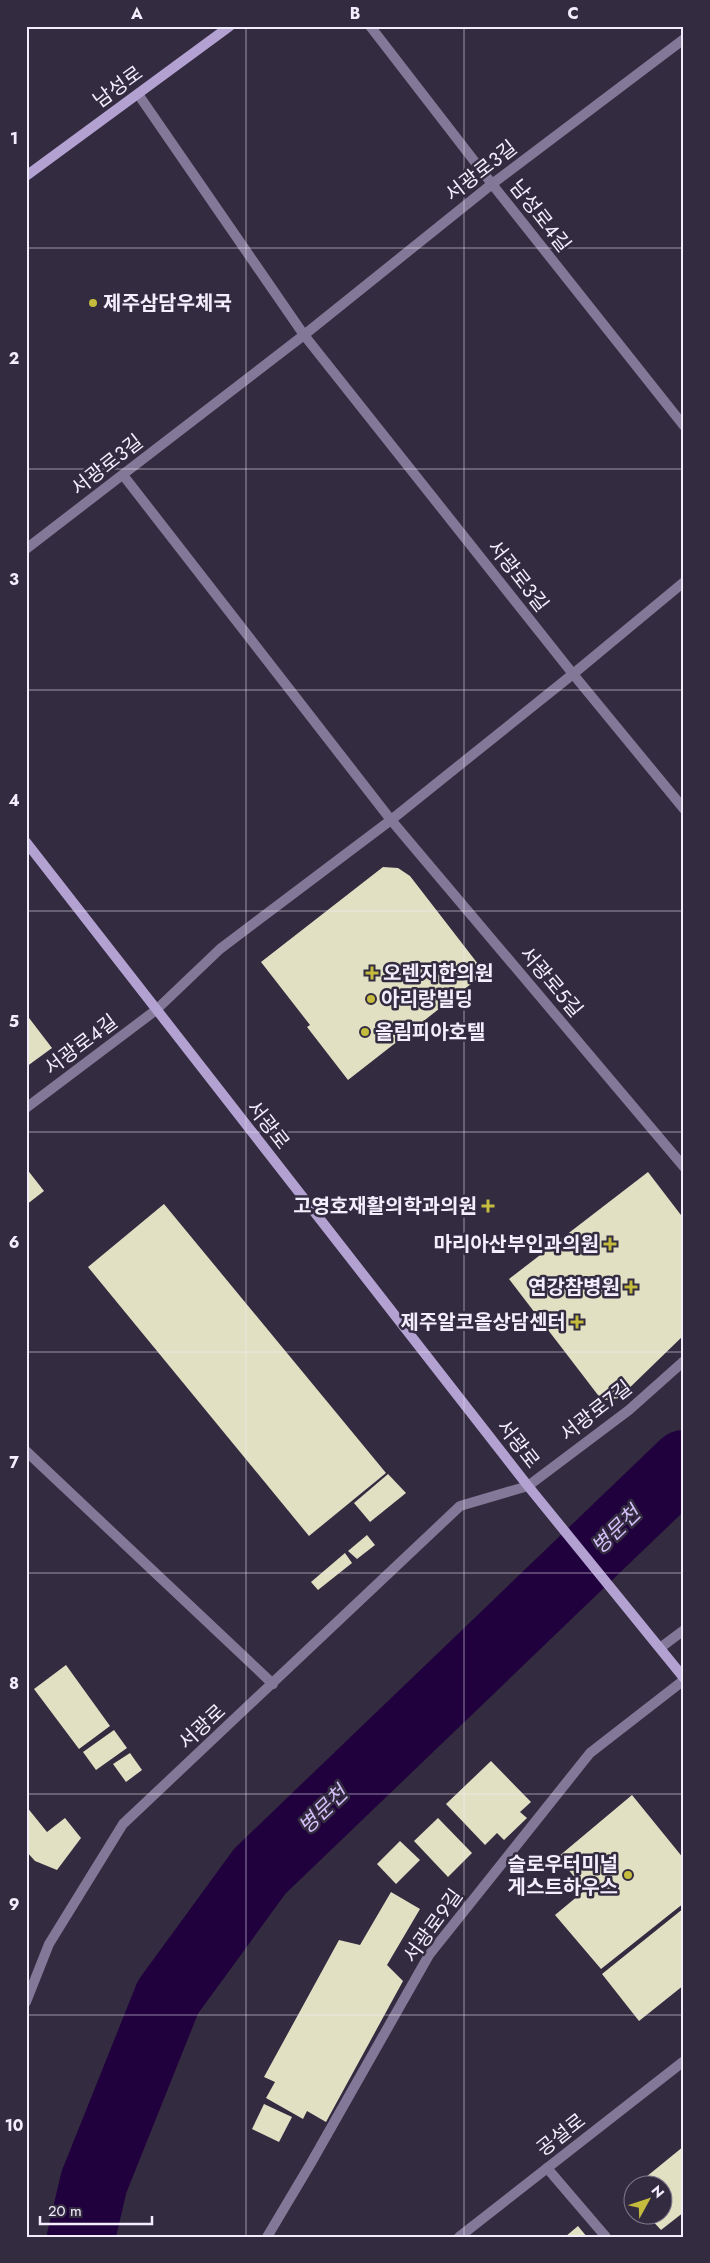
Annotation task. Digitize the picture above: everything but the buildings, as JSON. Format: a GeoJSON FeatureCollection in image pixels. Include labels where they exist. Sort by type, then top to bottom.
{"type":"FeatureCollection","features":[{"type":"Feature","properties":{"kind":"main road","name":"남성로"},"geometry":{"type":"LineString","coordinates":[[26,176],[230,26]]}},
{"type":"Feature","properties":{"kind":"main road","name":"서광로"},"geometry":{"type":"LineString","coordinates":[[26,842],[528,1486]]}},
{"type":"Feature","properties":{"kind":"main road"},"geometry":{"type":"LineString","coordinates":[[528,1486],[684,1679]]}},
{"type":"Feature","properties":{"kind":"street","name":"남성로4길"},"geometry":{"type":"LineString","coordinates":[[370,26],[492,184],[684,426]]}},
{"type":"Feature","properties":{"kind":"street","name":"서광로3길"},"geometry":{"type":"LineString","coordinates":[[26,549],[304,335],[492,184],[684,39]]}},
{"type":"Feature","properties":{"kind":"street"},"geometry":{"type":"LineString","coordinates":[[138,94],[304,335]]}},
{"type":"Feature","properties":{"kind":"street","name":"서광로3길"},"geometry":{"type":"LineString","coordinates":[[304,335],[573,674]]}},
{"type":"Feature","properties":{"kind":"street","name":"서광로5길"},"geometry":{"type":"LineString","coordinates":[[123,475],[391,820],[684,1167]]}},
{"type":"Feature","properties":{"kind":"street"},"geometry":{"type":"LineString","coordinates":[[156,1010],[220,949],[391,820],[684,582]]}},
{"type":"Feature","properties":{"kind":"street"},"geometry":{"type":"LineString","coordinates":[[573,674],[684,809]]}},
{"type":"Feature","properties":{"kind":"street","name":"서광로4길"},"geometry":{"type":"LineString","coordinates":[[26,1108],[156,1010]]}},
{"type":"Feature","properties":{"kind":"street","name":"서광로7길"},"geometry":{"type":"LineString","coordinates":[[528,1486],[629,1410],[684,1361]]}},
{"type":"Feature","properties":{"kind":"street"},"geometry":{"type":"LineString","coordinates":[[26,1451],[273,1684]]}},
{"type":"Feature","properties":{"kind":"street","name":"서광로"},"geometry":{"type":"LineString","coordinates":[[26,2002],[49,1944],[123,1824],[460,1506],[528,1486]]}},
{"type":"Feature","properties":{"kind":"street"},"geometry":{"type":"LineString","coordinates":[[660,1648],[684,1630]]}},
{"type":"Feature","properties":{"kind":"street","name":"서광로9길"},"geometry":{"type":"LineString","coordinates":[[267,2237],[429,1955],[590,1753],[684,1679]]}},
{"type":"Feature","properties":{"kind":"street","name":"공설로"},"geometry":{"type":"LineString","coordinates":[[459,2237],[684,2061]]}},
{"type":"Feature","properties":{"kind":"street"},"geometry":{"type":"LineString","coordinates":[[547,2168],[606,2237]]}},
{"type":"Feature","properties":{"kind":"waterway","name":"병문천"},"geometry":{"type":"LineString","coordinates":[[81,2237],[94,2182],[168,1997],[260,1871],[684,1464]]}},
{"type":"Feature","properties":{"kind":"place","name":"제주삼담우체국"},"geometry":{"type":"Point","coordinates":[93,303]}},
{"type":"Feature","properties":{"kind":"place","name":"오렌지한의원"},"geometry":{"type":"Point","coordinates":[372,973]}},
{"type":"Feature","properties":{"kind":"place","name":"아리랑빌딩"},"geometry":{"type":"Point","coordinates":[371,999]}},
{"type":"Feature","properties":{"kind":"place","name":"올림피아호텔"},"geometry":{"type":"Point","coordinates":[365,1032]}},
{"type":"Feature","properties":{"kind":"place","name":"고영호재활의학과의원"},"geometry":{"type":"Point","coordinates":[488,1206]}},
{"type":"Feature","properties":{"kind":"place","name":"마리아산부인과의원"},"geometry":{"type":"Point","coordinates":[610,1244]}},
{"type":"Feature","properties":{"kind":"place","name":"연강참병원"},"geometry":{"type":"Point","coordinates":[631,1287]}},
{"type":"Feature","properties":{"kind":"place","name":"제주알코올상담센터"},"geometry":{"type":"Point","coordinates":[577,1322]}},
{"type":"Feature","properties":{"kind":"place","name":"슬로우터미널 게스트하우스"},"geometry":{"type":"Point","coordinates":[628,1875]}}]}
